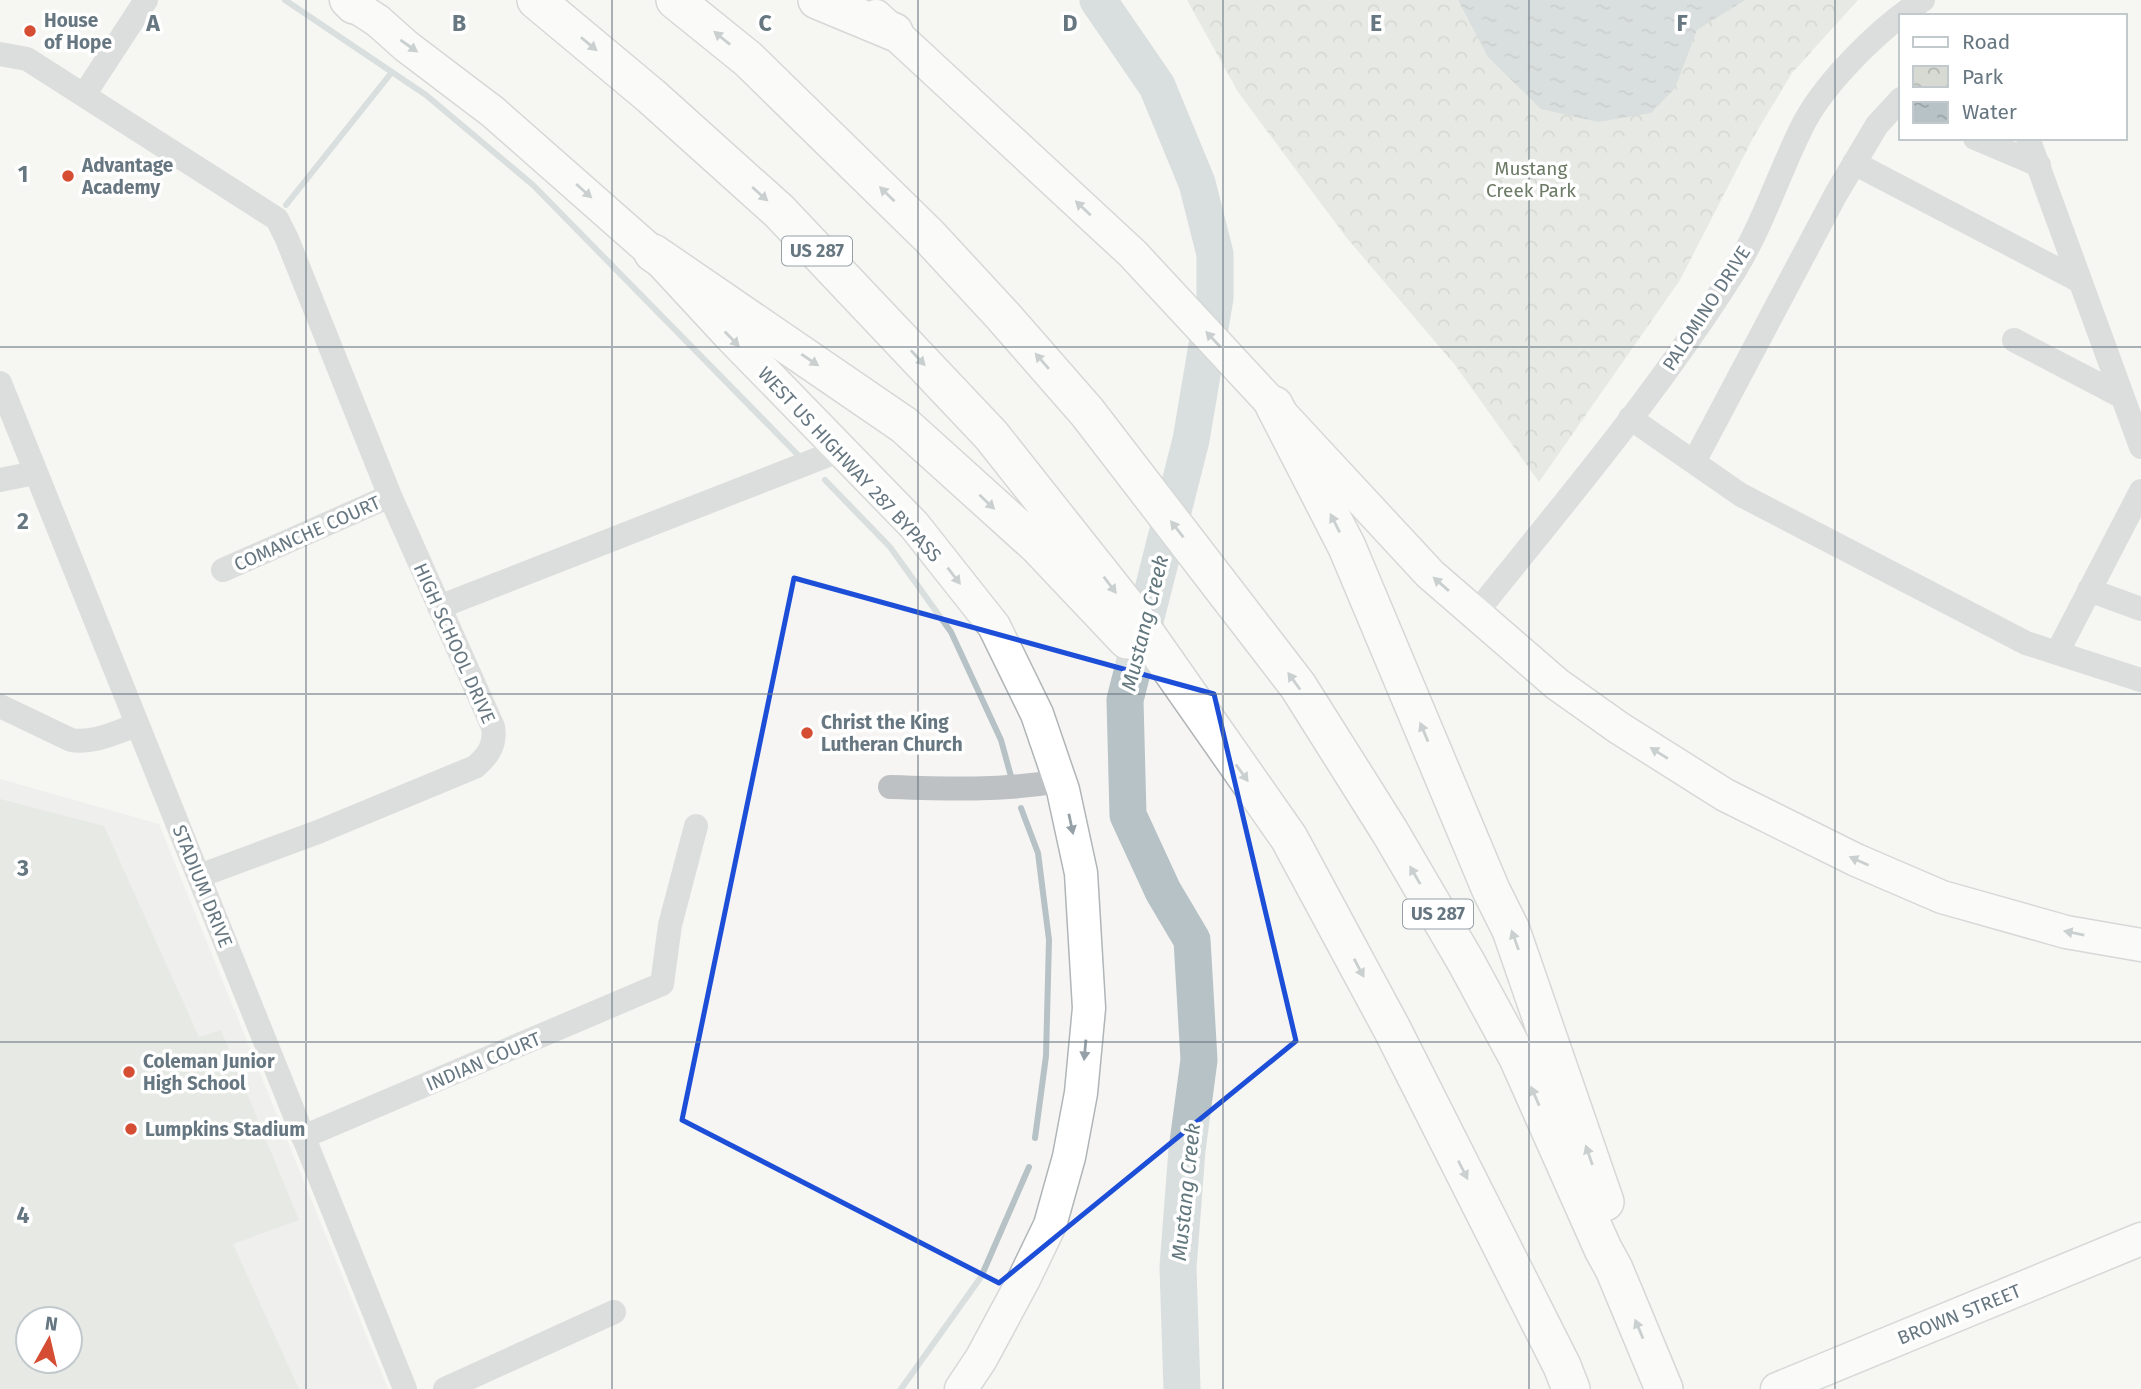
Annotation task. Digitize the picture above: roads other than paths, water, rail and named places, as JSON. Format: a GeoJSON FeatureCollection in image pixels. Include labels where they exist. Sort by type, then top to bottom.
{"type":"FeatureCollection","features":[{"type":"Feature","properties":{"kind":"highway","name":"US 287"},"geometry":{"type":"LineString","coordinates":[[536,0],[651,96],[779,211],[990,435],[1128,608],[1289,838],[1392,1029],[1562,1366],[1571,1389]]}},
{"type":"Feature","properties":{"kind":"highway","name":"US 287"},"geometry":{"type":"LineString","coordinates":[[675,0],[748,60],[929,236],[1087,412],[1298,685],[1390,832],[1518,1058],[1614,1269],[1664,1389]]}},
{"type":"Feature","properties":{"kind":"highway"},"geometry":{"type":"LineString","coordinates":[[817,0],[894,32]]}},
{"type":"Feature","properties":{"kind":"highway"},"geometry":{"type":"LineString","coordinates":[[653,253],[904,425],[1038,546],[1202,717]]}},
{"type":"Feature","properties":{"kind":"highway"},"geometry":{"type":"LineString","coordinates":[[1267,397],[1347,547],[1486,877],[1511,930],[1605,1202],[1614,1269]]}},
{"type":"Feature","properties":{"kind":"main road"},"geometry":{"type":"LineString","coordinates":[[860,0],[1133,254],[1430,574],[1557,684],[1619,728],[1725,795],[1785,826],[1942,897],[2066,932],[2141,945]]}},
{"type":"Feature","properties":{"kind":"main road","name":"WEST US HIGHWAY 287 BYPASS"},"geometry":{"type":"LineString","coordinates":[[350,2],[494,112],[653,253],[914,525],[994,626],[1037,714],[1060,781],[1081,873],[1089,1008],[1081,1093],[1069,1157],[1050,1225],[981,1359],[961,1389]]}},
{"type":"Feature","properties":{"kind":"main road","name":"BROWN STREET"},"geometry":{"type":"LineString","coordinates":[[1786,1385],[2141,1239]]}},
{"type":"Feature","properties":{"kind":"street"},"geometry":{"type":"LineString","coordinates":[[84,95],[146,0]]}},
{"type":"Feature","properties":{"kind":"street","name":"PALOMINO DRIVE"},"geometry":{"type":"LineString","coordinates":[[1475,614],[1671,365],[1736,267],[1806,120],[1831,83],[1899,16]]}},
{"type":"Feature","properties":{"kind":"street","name":"HIGH SCHOOL DRIVE"},"geometry":{"type":"LineString","coordinates":[[0,54],[27,59],[277,219],[288,239],[390,496],[493,727],[494,735],[489,755],[475,767],[318,832],[199,876]]}},
{"type":"Feature","properties":{"kind":"street"},"geometry":{"type":"LineString","coordinates":[[1694,462],[1854,163],[1877,125],[1899,101]]}},
{"type":"Feature","properties":{"kind":"street"},"geometry":{"type":"LineString","coordinates":[[1980,140],[2039,166]]}},
{"type":"Feature","properties":{"kind":"street"},"geometry":{"type":"LineString","coordinates":[[2029,140],[2141,447]]}},
{"type":"Feature","properties":{"kind":"street"},"geometry":{"type":"LineString","coordinates":[[1854,163],[2080,281]]}},
{"type":"Feature","properties":{"kind":"street"},"geometry":{"type":"LineString","coordinates":[[2014,340],[2121,396]]}},
{"type":"Feature","properties":{"kind":"street","name":"STADIUM DRIVE"},"geometry":{"type":"LineString","coordinates":[[0,383],[405,1389]]}},
{"type":"Feature","properties":{"kind":"street"},"geometry":{"type":"LineString","coordinates":[[1630,418],[1741,495],[2025,643],[2141,680]]}},
{"type":"Feature","properties":{"kind":"street"},"geometry":{"type":"LineString","coordinates":[[439,607],[841,450]]}},
{"type":"Feature","properties":{"kind":"street"},"geometry":{"type":"LineString","coordinates":[[0,480],[35,473]]}},
{"type":"Feature","properties":{"kind":"street"},"geometry":{"type":"LineString","coordinates":[[2057,653],[2141,491]]}},
{"type":"Feature","properties":{"kind":"street","name":"COMANCHE COURT"},"geometry":{"type":"LineString","coordinates":[[223,570],[390,496]]}},
{"type":"Feature","properties":{"kind":"street"},"geometry":{"type":"LineString","coordinates":[[2089,590],[2141,609]]}},
{"type":"Feature","properties":{"kind":"street"},"geometry":{"type":"LineString","coordinates":[[0,706],[71,740],[99,738],[137,725]]}},
{"type":"Feature","properties":{"kind":"street"},"geometry":{"type":"LineString","coordinates":[[890,787],[968,790],[1025,787],[1060,781]]}},
{"type":"Feature","properties":{"kind":"street","name":"INDIAN COURT"},"geometry":{"type":"LineString","coordinates":[[303,1137],[662,985],[670,925],[696,825]]}},
{"type":"Feature","properties":{"kind":"street"},"geometry":{"type":"LineString","coordinates":[[445,1389],[614,1312]]}},
{"type":"Feature","properties":{"kind":"water"},"geometry":{"type":"Polygon","coordinates":[[[1458,0],[1745,0],[1697,30],[1675,88],[1651,113],[1598,122],[1541,109],[1488,57],[1458,0]]]}},
{"type":"Feature","properties":{"kind":"waterway"},"geometry":{"type":"LineString","coordinates":[[285,0],[426,95],[533,185],[797,454]]}},
{"type":"Feature","properties":{"kind":"waterway","name":"Mustang Creek"},"geometry":{"type":"LineString","coordinates":[[1098,0],[1157,86],[1197,183],[1215,254],[1215,298],[1191,440],[1125,700],[1128,815],[1163,891],[1192,940],[1199,1060],[1187,1150],[1178,1267],[1182,1389]]}},
{"type":"Feature","properties":{"kind":"waterway"},"geometry":{"type":"LineString","coordinates":[[286,205],[392,72]]}},
{"type":"Feature","properties":{"kind":"waterway"},"geometry":{"type":"LineString","coordinates":[[825,480],[890,547],[951,632],[1001,740],[1012,780]]}},
{"type":"Feature","properties":{"kind":"waterway"},"geometry":{"type":"LineString","coordinates":[[1021,808],[1038,853],[1049,940],[1046,1056],[1035,1138]]}},
{"type":"Feature","properties":{"kind":"waterway"},"geometry":{"type":"LineString","coordinates":[[901,1389],[981,1277],[1029,1167]]}},
{"type":"Feature","properties":{"kind":"place","name":"House of Hope"},"geometry":{"type":"Point","coordinates":[30,31]}},
{"type":"Feature","properties":{"kind":"place","name":"Advantage Academy"},"geometry":{"type":"Point","coordinates":[68,176]}},
{"type":"Feature","properties":{"kind":"place","name":"Christ the King Lutheran Church"},"geometry":{"type":"Point","coordinates":[807,733]}},
{"type":"Feature","properties":{"kind":"place","name":"Coleman Junior High School"},"geometry":{"type":"Point","coordinates":[129,1072]}},
{"type":"Feature","properties":{"kind":"place","name":"Lumpkins Stadium"},"geometry":{"type":"Point","coordinates":[131,1129]}},
{"type":"Feature","properties":{"kind":"park label","name":"Mustang Creek Park"},"geometry":{"type":"Point","coordinates":[1531,179]}}]}
